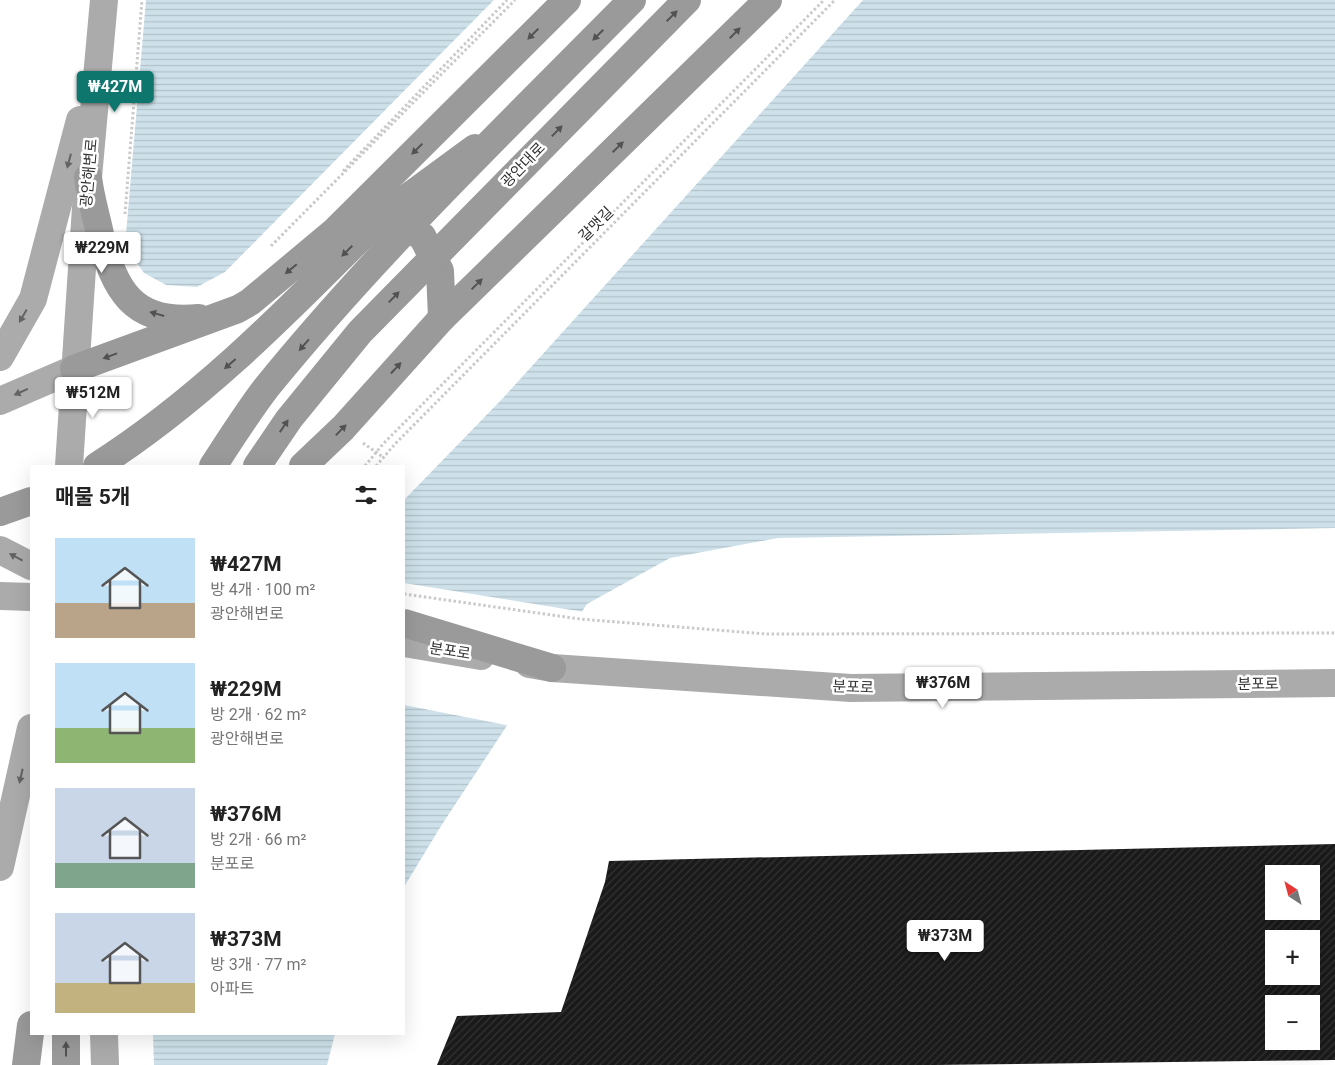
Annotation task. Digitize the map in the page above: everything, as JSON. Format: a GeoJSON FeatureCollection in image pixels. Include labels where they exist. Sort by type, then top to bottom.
{"type":"FeatureCollection","features":[{"type":"Feature","properties":{"kind":"highway"},"geometry":{"type":"LineString","coordinates":[[74,369],[250,302],[341,225],[567,0]]}},
{"type":"Feature","properties":{"kind":"highway"},"geometry":{"type":"LineString","coordinates":[[213,465],[265,390],[335,308],[415,220],[632,0]]}},
{"type":"Feature","properties":{"kind":"highway","name":"광안대로"},"geometry":{"type":"LineString","coordinates":[[258,465],[289,419],[360,332],[687,0]]}},
{"type":"Feature","properties":{"kind":"highway"},"geometry":{"type":"LineString","coordinates":[[308,462],[343,428],[442,318],[768,0]]}},
{"type":"Feature","properties":{"kind":"highway"},"geometry":{"type":"LineString","coordinates":[[98,465],[166,419],[234,360],[299,300],[381,217],[518,116]]}},
{"type":"Feature","properties":{"kind":"highway"},"geometry":{"type":"LineString","coordinates":[[88,177],[89,191],[108,263],[128,300],[145,311],[181,319],[222,314]]}},
{"type":"Feature","properties":{"kind":"highway"},"geometry":{"type":"LineString","coordinates":[[341,225],[392,223],[422,236],[440,271],[442,318]]}},
{"type":"Feature","properties":{"kind":"highway"},"geometry":{"type":"LineString","coordinates":[[0,512],[30,501]]}},
{"type":"Feature","properties":{"kind":"highway"},"geometry":{"type":"LineString","coordinates":[[405,622],[552,668]]}},
{"type":"Feature","properties":{"kind":"highway"},"geometry":{"type":"LineString","coordinates":[[26,1065],[30,1033]]}},
{"type":"Feature","properties":{"kind":"highway"},"geometry":{"type":"LineString","coordinates":[[66,1035],[66,1065]]}},
{"type":"Feature","properties":{"kind":"main road","name":"광안해변로"},"geometry":{"type":"LineString","coordinates":[[69,465],[88,177],[104,0]]}},
{"type":"Feature","properties":{"kind":"main road"},"geometry":{"type":"LineString","coordinates":[[0,357],[33,299],[100,46]]}},
{"type":"Feature","properties":{"kind":"main road"},"geometry":{"type":"LineString","coordinates":[[0,401],[74,369]]}},
{"type":"Feature","properties":{"kind":"main road"},"geometry":{"type":"LineString","coordinates":[[0,550],[30,565]]}},
{"type":"Feature","properties":{"kind":"main road"},"geometry":{"type":"LineString","coordinates":[[0,596],[30,597]]}},
{"type":"Feature","properties":{"kind":"main road","name":"분포로"},"geometry":{"type":"LineString","coordinates":[[405,643],[552,668],[852,688],[1335,683]]}},
{"type":"Feature","properties":{"kind":"main road"},"geometry":{"type":"LineString","coordinates":[[0,866],[30,732]]}},
{"type":"Feature","properties":{"kind":"path"},"geometry":{"type":"LineString","coordinates":[[124,215],[142,0]]}},
{"type":"Feature","properties":{"kind":"path"},"geometry":{"type":"LineString","coordinates":[[270,246],[507,0]]}},
{"type":"Feature","properties":{"kind":"path"},"geometry":{"type":"LineString","coordinates":[[266,251],[515,0]]}},
{"type":"Feature","properties":{"kind":"path"},"geometry":{"type":"LineString","coordinates":[[366,465],[383,444],[824,0]]}},
{"type":"Feature","properties":{"kind":"path","name":"갈맷길"},"geometry":{"type":"LineString","coordinates":[[377,465],[401,437],[835,0]]}},
{"type":"Feature","properties":{"kind":"path"},"geometry":{"type":"LineString","coordinates":[[405,594],[580,619],[766,634],[1335,634]]}},
{"type":"Feature","properties":{"kind":"shaded area"},"geometry":{"type":"Polygon","coordinates":[[[146,0],[494,0],[225,272],[197,287],[166,285],[144,273],[125,246],[146,0]]]}},
{"type":"Feature","properties":{"kind":"shaded area"},"geometry":{"type":"Polygon","coordinates":[[[863,0],[1335,0],[1335,528],[778,538],[670,558],[587,604],[441,826],[405,885],[405,499],[504,397],[863,0]]]}},
{"type":"Feature","properties":{"kind":"shaded area"},"geometry":{"type":"Polygon","coordinates":[[[153,1035],[335,1035],[327,1065],[154,1065],[153,1035]]]}},
{"type":"Feature","properties":{"kind":"pier"},"geometry":{"type":"Polygon","coordinates":[[[405,583],[584,612],[511,726],[405,705],[405,583]]]}},
{"type":"Feature","properties":{"kind":"building"},"geometry":{"type":"Polygon","coordinates":[[[1335,844],[1335,1060],[936,1065],[437,1065],[457,1016],[561,1012],[605,882],[609,861],[1335,844]]]}}]}
